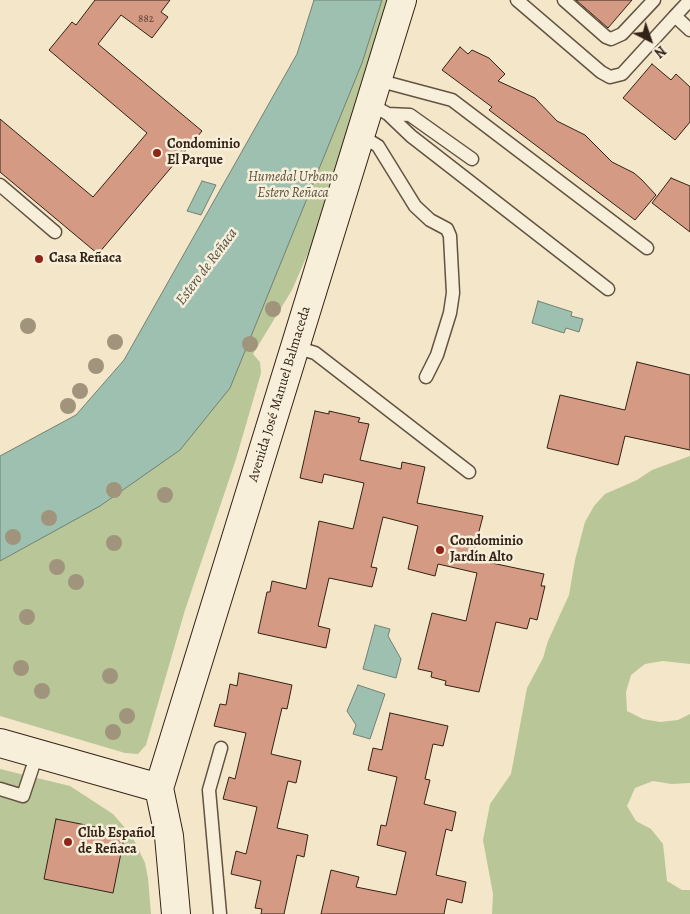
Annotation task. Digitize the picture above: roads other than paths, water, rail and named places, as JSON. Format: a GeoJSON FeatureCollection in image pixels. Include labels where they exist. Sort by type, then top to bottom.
{"type":"FeatureCollection","features":[{"type":"Feature","properties":{"kind":"street","name":"Avenida José Manuel Balmaceda"},"geometry":{"type":"LineString","coordinates":[[159,788],[360,135],[378,99],[402,0]]}},
{"type":"Feature","properties":{"kind":"street"},"geometry":{"type":"LineString","coordinates":[[0,744],[159,788],[169,836],[176,914]]}},
{"type":"Feature","properties":{"kind":"lane"},"geometry":{"type":"LineString","coordinates":[[517,0],[600,72],[610,77],[622,74],[690,0]]}},
{"type":"Feature","properties":{"kind":"lane"},"geometry":{"type":"LineString","coordinates":[[564,0],[606,38],[622,34],[654,0]]}},
{"type":"Feature","properties":{"kind":"lane"},"geometry":{"type":"LineString","coordinates":[[675,16],[690,30]]}},
{"type":"Feature","properties":{"kind":"lane"},"geometry":{"type":"LineString","coordinates":[[378,99],[410,115],[472,160]]}},
{"type":"Feature","properties":{"kind":"lane"},"geometry":{"type":"LineString","coordinates":[[378,99],[452,100],[646,248]]}},
{"type":"Feature","properties":{"kind":"lane"},"geometry":{"type":"LineString","coordinates":[[378,99],[411,136],[608,290]]}},
{"type":"Feature","properties":{"kind":"lane"},"geometry":{"type":"LineString","coordinates":[[360,135],[378,146],[415,206],[430,220],[447,229],[450,236],[453,293],[450,313],[440,348],[426,377]]}},
{"type":"Feature","properties":{"kind":"lane"},"geometry":{"type":"LineString","coordinates":[[0,185],[55,232]]}},
{"type":"Feature","properties":{"kind":"lane"},"geometry":{"type":"LineString","coordinates":[[295,347],[315,353],[469,472]]}},
{"type":"Feature","properties":{"kind":"lane"},"geometry":{"type":"LineString","coordinates":[[220,914],[209,790],[222,748]]}},
{"type":"Feature","properties":{"kind":"lane"},"geometry":{"type":"LineString","coordinates":[[0,789],[23,796],[36,754]]}},
{"type":"Feature","properties":{"kind":"water","name":"Humedal Urbano Estero Reñaca"},"geometry":{"type":"Polygon","coordinates":[[[314,0],[382,0],[362,63],[230,388],[180,450],[100,506],[0,561],[0,456],[76,415],[124,360],[297,54],[314,0]]]}},
{"type":"Feature","properties":{"kind":"water"},"geometry":{"type":"Polygon","coordinates":[[[202,181],[216,185],[201,215],[187,211],[202,181]]]}},
{"type":"Feature","properties":{"kind":"water"},"geometry":{"type":"Polygon","coordinates":[[[538,301],[572,312],[571,316],[583,319],[579,332],[566,328],[564,333],[532,323],[538,301]]]}},
{"type":"Feature","properties":{"kind":"water"},"geometry":{"type":"Polygon","coordinates":[[[375,625],[390,629],[388,636],[401,659],[396,678],[363,669],[375,625]]]}},
{"type":"Feature","properties":{"kind":"water"},"geometry":{"type":"Polygon","coordinates":[[[358,685],[385,694],[370,739],[353,734],[356,725],[347,711],[358,685]]]}},
{"type":"Feature","properties":{"kind":"place","name":"Condominio El Parque"},"geometry":{"type":"Point","coordinates":[157,153]}},
{"type":"Feature","properties":{"kind":"place","name":"Casa Reñaca"},"geometry":{"type":"Point","coordinates":[39,259]}},
{"type":"Feature","properties":{"kind":"place","name":"Condominio Jardín Alto"},"geometry":{"type":"Point","coordinates":[440,550]}},
{"type":"Feature","properties":{"kind":"place","name":"Club Español de Reñaca"},"geometry":{"type":"Point","coordinates":[68,842]}},
{"type":"Feature","properties":{"kind":"water label","name":"Estero de Reñaca"},"geometry":{"type":"Point","coordinates":[207,267]}}]}
